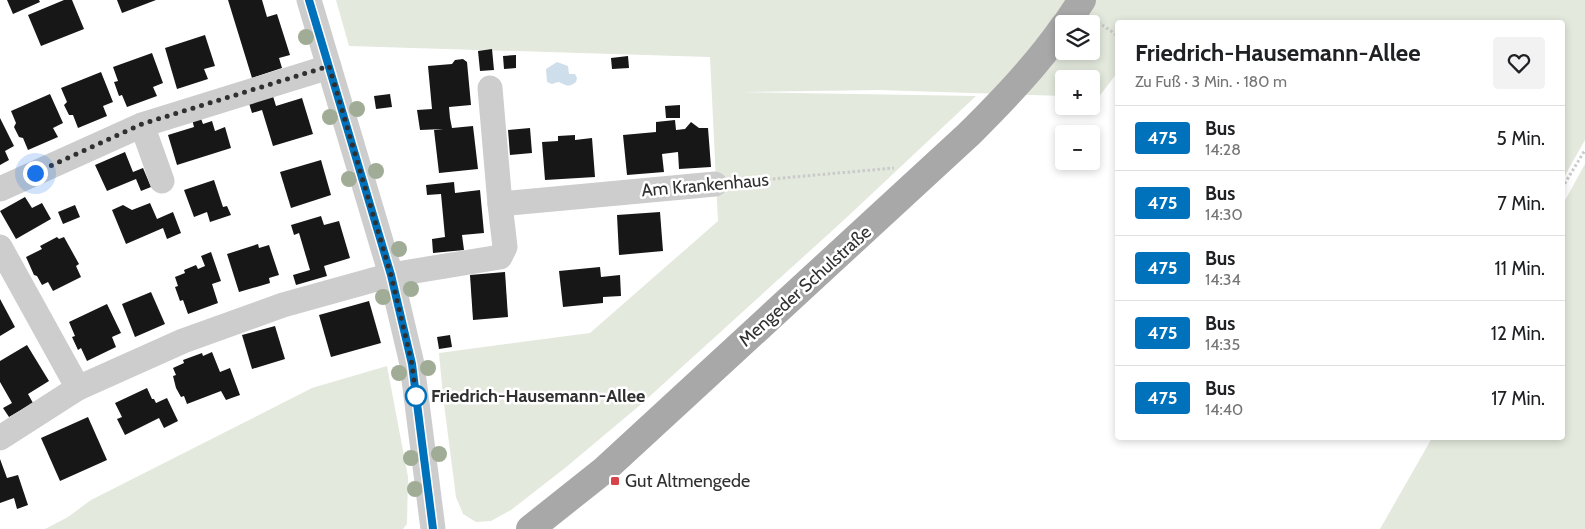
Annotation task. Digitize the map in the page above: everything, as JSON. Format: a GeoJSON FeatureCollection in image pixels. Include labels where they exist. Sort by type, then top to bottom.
{"type":"FeatureCollection","features":[{"type":"Feature","properties":{"kind":"main road","name":"Mengeder Schulstraße"},"geometry":{"type":"LineString","coordinates":[[1072,15],[1082,0]]}},
{"type":"Feature","properties":{"kind":"main road","name":"Mengeder Schulstraße"},"geometry":{"type":"LineString","coordinates":[[530,529],[603,471],[969,134],[1018,84],[1055,39]]}},
{"type":"Feature","properties":{"kind":"street"},"geometry":{"type":"LineString","coordinates":[[309,0],[391,275],[412,364],[433,529]]}},
{"type":"Feature","properties":{"kind":"street"},"geometry":{"type":"LineString","coordinates":[[0,189],[142,124],[329,66]]}},
{"type":"Feature","properties":{"kind":"street"},"geometry":{"type":"LineString","coordinates":[[0,438],[78,388],[183,340],[283,305],[391,275],[500,257],[505,247],[490,88]]}},
{"type":"Feature","properties":{"kind":"street"},"geometry":{"type":"LineString","coordinates":[[142,124],[162,181]]}},
{"type":"Feature","properties":{"kind":"street","name":"Am Krankenhaus"},"geometry":{"type":"LineString","coordinates":[[500,204],[715,184]]}},
{"type":"Feature","properties":{"kind":"street"},"geometry":{"type":"LineString","coordinates":[[0,247],[78,388]]}},
{"type":"Feature","properties":{"kind":"path"},"geometry":{"type":"LineString","coordinates":[[1565,183],[1585,150]]}},
{"type":"Feature","properties":{"kind":"path","name":"Am Krankenhaus"},"geometry":{"type":"LineString","coordinates":[[715,184],[899,167]]}},
{"type":"Feature","properties":{"kind":"shaded area"},"geometry":{"type":"Polygon","coordinates":[[[336,0],[1585,0],[1585,140],[1565,175],[1565,20],[1115,20],[1115,76],[1100,95],[1100,70],[1055,70],[1055,96],[879,90],[738,92],[976,96],[845,219],[639,406],[565,468],[511,510],[491,521],[476,522],[463,514],[456,497],[439,353],[590,333],[718,221],[710,57],[349,46],[336,0]]]}},
{"type":"Feature","properties":{"kind":"shaded area"},"geometry":{"type":"Polygon","coordinates":[[[1585,164],[1585,529],[1380,529],[1431,440],[1565,440],[1565,200],[1585,164]]]}},
{"type":"Feature","properties":{"kind":"shaded area"},"geometry":{"type":"Polygon","coordinates":[[[387,366],[408,477],[407,524],[403,529],[45,529],[68,517],[91,500],[312,388],[387,366]]]}},
{"type":"Feature","properties":{"kind":"water"},"geometry":{"type":"Polygon","coordinates":[[[557,62],[568,66],[569,74],[575,74],[577,78],[576,82],[568,86],[558,82],[552,84],[547,82],[546,69],[557,62]]]}},
{"type":"Feature","properties":{"kind":"building"},"geometry":{"type":"Polygon","coordinates":[[[7,0],[39,0],[40,2],[13,14],[7,0]]]}},
{"type":"Feature","properties":{"kind":"building"},"geometry":{"type":"Polygon","coordinates":[[[64,0],[72,0],[84,29],[41,46],[28,15],[64,0]]]}},
{"type":"Feature","properties":{"kind":"building"},"geometry":{"type":"Polygon","coordinates":[[[117,0],[156,0],[122,13],[117,0]]]}},
{"type":"Feature","properties":{"kind":"building"},"geometry":{"type":"Polygon","coordinates":[[[228,0],[262,0],[267,17],[277,14],[290,55],[279,58],[282,68],[252,78],[228,0]]]}},
{"type":"Feature","properties":{"kind":"building"},"geometry":{"type":"Polygon","coordinates":[[[205,35],[215,66],[204,69],[208,79],[177,89],[165,48],[205,35]]]}},
{"type":"Feature","properties":{"kind":"building"},"geometry":{"type":"Polygon","coordinates":[[[492,49],[494,70],[480,71],[478,51],[492,49]]]}},
{"type":"Feature","properties":{"kind":"building"},"geometry":{"type":"Polygon","coordinates":[[[152,53],[163,83],[153,87],[157,96],[127,107],[122,95],[119,96],[114,82],[118,81],[113,67],[152,53]]]}},
{"type":"Feature","properties":{"kind":"building"},"geometry":{"type":"Polygon","coordinates":[[[516,55],[516,68],[504,69],[503,56],[516,55]]]}},
{"type":"Feature","properties":{"kind":"building"},"geometry":{"type":"Polygon","coordinates":[[[628,56],[629,68],[612,69],[611,58],[628,56]]]}},
{"type":"Feature","properties":{"kind":"building"},"geometry":{"type":"Polygon","coordinates":[[[463,59],[467,62],[471,105],[449,107],[450,118],[452,128],[473,126],[478,169],[439,173],[434,130],[443,129],[420,130],[417,110],[432,109],[428,66],[452,64],[455,60],[463,59]]]}},
{"type":"Feature","properties":{"kind":"building"},"geometry":{"type":"Polygon","coordinates":[[[101,72],[113,102],[103,106],[107,116],[78,128],[73,115],[69,115],[64,105],[67,102],[61,88],[101,72]]]}},
{"type":"Feature","properties":{"kind":"building"},"geometry":{"type":"Polygon","coordinates":[[[272,93],[276,106],[302,98],[313,134],[273,146],[262,110],[252,113],[248,100],[272,93]]]}},
{"type":"Feature","properties":{"kind":"building"},"geometry":{"type":"Polygon","coordinates":[[[50,94],[63,123],[53,128],[58,137],[28,150],[23,138],[19,137],[14,127],[16,123],[11,111],[50,94]]]}},
{"type":"Feature","properties":{"kind":"building"},"geometry":{"type":"Polygon","coordinates":[[[390,94],[392,107],[376,109],[374,96],[390,94]]]}},
{"type":"Feature","properties":{"kind":"building"},"geometry":{"type":"Polygon","coordinates":[[[680,105],[680,118],[666,118],[665,106],[680,105]]]}},
{"type":"Feature","properties":{"kind":"building"},"geometry":{"type":"Polygon","coordinates":[[[200,116],[203,124],[212,121],[215,131],[225,127],[231,148],[177,165],[168,135],[194,127],[192,119],[200,116]]]}},
{"type":"Feature","properties":{"kind":"building"},"geometry":{"type":"Polygon","coordinates":[[[0,118],[14,146],[5,151],[9,160],[0,165],[0,118]]]}},
{"type":"Feature","properties":{"kind":"building"},"geometry":{"type":"Polygon","coordinates":[[[675,120],[676,130],[685,129],[691,122],[699,128],[708,128],[711,167],[679,169],[678,152],[662,154],[664,172],[627,175],[623,135],[656,132],[656,122],[675,120]]]}},
{"type":"Feature","properties":{"kind":"building"},"geometry":{"type":"Polygon","coordinates":[[[530,128],[532,153],[510,155],[508,130],[530,128]]]}},
{"type":"Feature","properties":{"kind":"building"},"geometry":{"type":"Polygon","coordinates":[[[575,135],[575,140],[592,138],[595,177],[545,180],[542,142],[558,141],[558,136],[575,135]]]}},
{"type":"Feature","properties":{"kind":"building"},"geometry":{"type":"Polygon","coordinates":[[[125,152],[133,172],[143,168],[151,187],[141,191],[136,179],[107,191],[95,165],[125,152]]]}},
{"type":"Feature","properties":{"kind":"building"},"geometry":{"type":"Polygon","coordinates":[[[321,160],[331,195],[291,208],[280,172],[321,160]]]}},
{"type":"Feature","properties":{"kind":"building"},"geometry":{"type":"Polygon","coordinates":[[[214,180],[223,207],[227,206],[231,215],[210,222],[207,212],[194,217],[184,190],[214,180]]]}},
{"type":"Feature","properties":{"kind":"building"},"geometry":{"type":"Polygon","coordinates":[[[454,182],[455,193],[480,190],[484,233],[462,235],[464,250],[433,253],[432,239],[445,237],[441,194],[427,195],[426,185],[454,182]]]}},
{"type":"Feature","properties":{"kind":"building"},"geometry":{"type":"Polygon","coordinates":[[[25,197],[32,208],[42,203],[51,219],[16,239],[0,211],[25,197]]]}},
{"type":"Feature","properties":{"kind":"building"},"geometry":{"type":"Polygon","coordinates":[[[150,203],[157,219],[173,212],[181,233],[167,239],[163,228],[126,244],[112,210],[123,205],[132,210],[150,203]]]}},
{"type":"Feature","properties":{"kind":"building"},"geometry":{"type":"Polygon","coordinates":[[[75,205],[80,217],[63,224],[58,212],[75,205]]]}},
{"type":"Feature","properties":{"kind":"building"},"geometry":{"type":"Polygon","coordinates":[[[660,212],[663,251],[619,255],[617,215],[660,212]]]}},
{"type":"Feature","properties":{"kind":"building"},"geometry":{"type":"Polygon","coordinates":[[[321,216],[324,225],[339,221],[350,258],[324,266],[327,276],[296,285],[293,275],[310,270],[299,233],[294,235],[291,225],[321,216]]]}},
{"type":"Feature","properties":{"kind":"building"},"geometry":{"type":"Polygon","coordinates":[[[57,237],[59,239],[64,237],[79,264],[76,266],[81,277],[53,291],[48,282],[42,285],[37,276],[34,275],[26,257],[42,249],[40,246],[57,237]]]}},
{"type":"Feature","properties":{"kind":"building"},"geometry":{"type":"Polygon","coordinates":[[[258,244],[259,248],[269,245],[279,275],[269,278],[270,283],[239,292],[227,254],[258,244]]]}},
{"type":"Feature","properties":{"kind":"building"},"geometry":{"type":"Polygon","coordinates":[[[211,252],[221,281],[212,284],[218,303],[188,314],[183,300],[180,301],[175,287],[178,286],[175,277],[185,273],[184,270],[196,265],[198,269],[205,266],[201,256],[211,252]]]}},
{"type":"Feature","properties":{"kind":"building"},"geometry":{"type":"Polygon","coordinates":[[[600,267],[601,277],[620,275],[621,296],[603,297],[603,303],[563,307],[559,271],[600,267]]]}},
{"type":"Feature","properties":{"kind":"building"},"geometry":{"type":"Polygon","coordinates":[[[505,272],[508,317],[473,320],[470,275],[505,272]]]}},
{"type":"Feature","properties":{"kind":"building"},"geometry":{"type":"Polygon","coordinates":[[[151,292],[165,324],[135,337],[122,304],[151,292]]]}},
{"type":"Feature","properties":{"kind":"building"},"geometry":{"type":"Polygon","coordinates":[[[0,299],[15,327],[0,336],[0,299]]]}},
{"type":"Feature","properties":{"kind":"building"},"geometry":{"type":"Polygon","coordinates":[[[369,301],[381,343],[331,357],[319,315],[369,301]]]}},
{"type":"Feature","properties":{"kind":"building"},"geometry":{"type":"Polygon","coordinates":[[[107,304],[121,333],[112,337],[116,347],[87,361],[81,348],[78,350],[72,337],[75,336],[69,322],[107,304]]]}},
{"type":"Feature","properties":{"kind":"building"},"geometry":{"type":"Polygon","coordinates":[[[275,326],[285,359],[252,369],[242,335],[275,326]]]}},
{"type":"Feature","properties":{"kind":"building"},"geometry":{"type":"Polygon","coordinates":[[[450,335],[452,347],[439,349],[437,337],[450,335]]]}},
{"type":"Feature","properties":{"kind":"building"},"geometry":{"type":"Polygon","coordinates":[[[27,345],[49,381],[28,394],[33,403],[9,417],[3,408],[12,403],[0,382],[0,361],[27,345]]]}},
{"type":"Feature","properties":{"kind":"building"},"geometry":{"type":"Polygon","coordinates":[[[212,352],[220,372],[230,368],[240,395],[226,400],[221,391],[187,404],[184,396],[181,397],[176,388],[173,376],[176,375],[173,368],[184,363],[183,360],[202,353],[203,356],[212,352]]]}},
{"type":"Feature","properties":{"kind":"building"},"geometry":{"type":"Polygon","coordinates":[[[147,388],[156,403],[167,398],[178,421],[164,428],[159,418],[125,435],[117,419],[122,417],[115,403],[147,388]]]}},
{"type":"Feature","properties":{"kind":"building"},"geometry":{"type":"Polygon","coordinates":[[[88,417],[107,460],[60,481],[41,438],[88,417]]]}},
{"type":"Feature","properties":{"kind":"building"},"geometry":{"type":"Polygon","coordinates":[[[0,459],[7,478],[18,475],[28,505],[17,509],[14,498],[0,503],[0,459]]]}},
{"type":"Feature","properties":{"kind":"bus line","name":"475"},"geometry":{"type":"LineString","coordinates":[[309,0],[391,275],[412,364],[433,529]]}},
{"type":"Feature","properties":{"kind":"place","name":"Friedrich-Hausemann-Allee"},"geometry":{"type":"Point","coordinates":[416,396]}},
{"type":"Feature","properties":{"kind":"place","name":"Gut Altmengede"},"geometry":{"type":"Point","coordinates":[615,481]}},
{"type":"Feature","properties":{"kind":"route"},"geometry":{"type":"LineString","coordinates":[[35,173],[142,124],[329,66],[391,275],[412,364],[416,396]]}}]}
